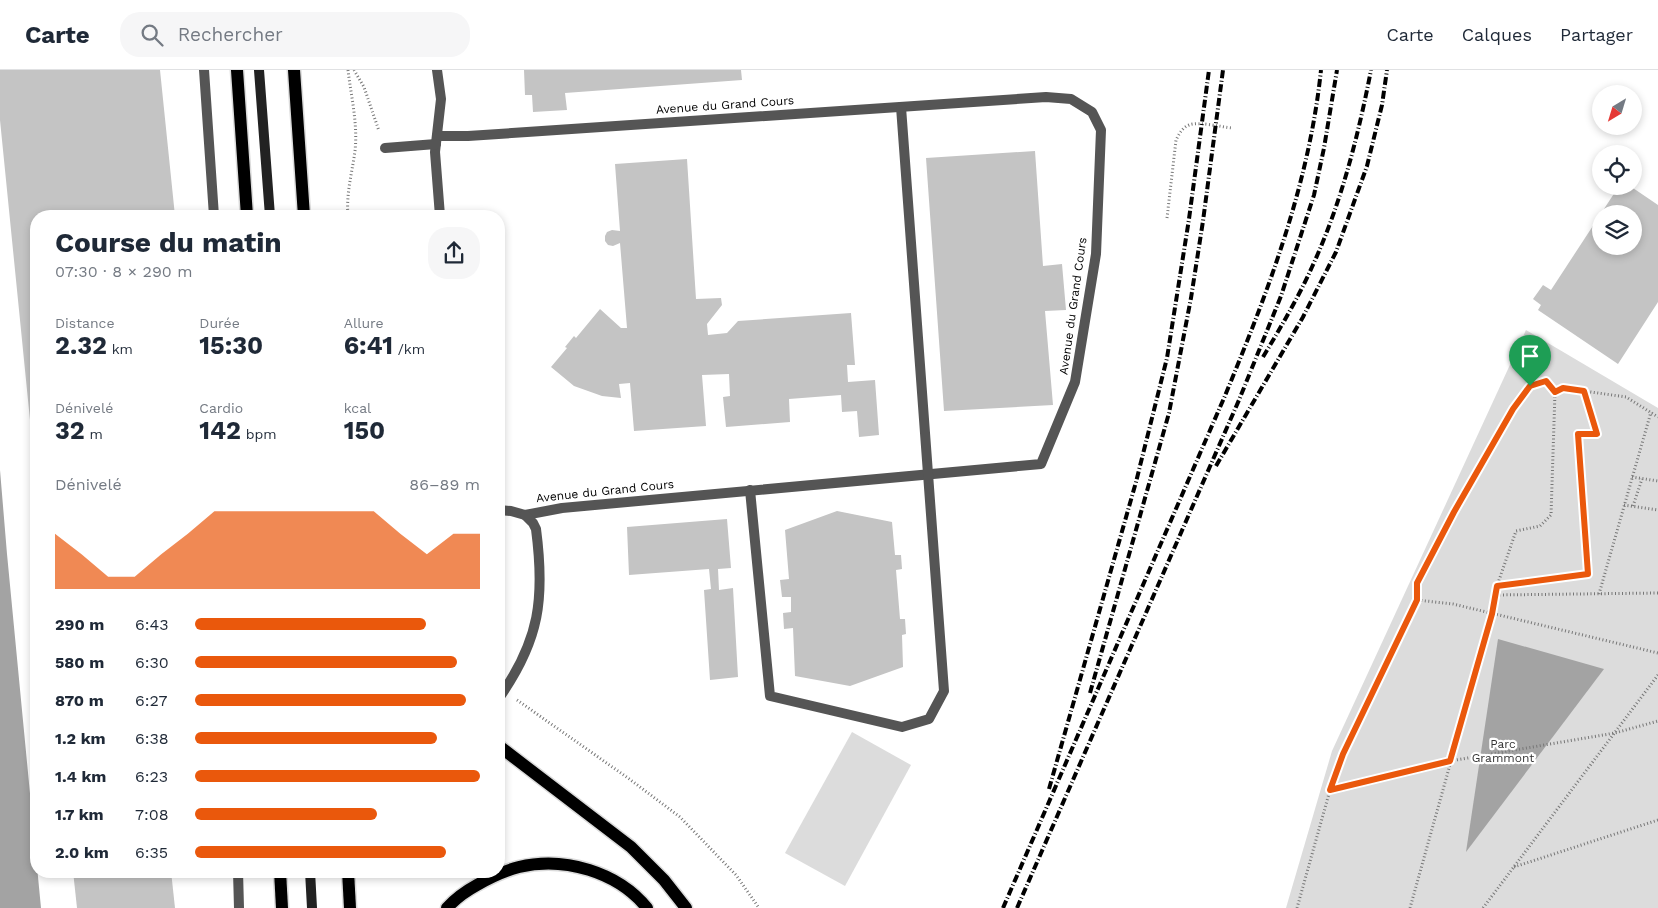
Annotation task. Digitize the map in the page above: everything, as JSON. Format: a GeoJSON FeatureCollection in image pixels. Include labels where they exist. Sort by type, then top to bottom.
{"type":"FeatureCollection","features":[{"type":"Feature","properties":{"kind":"main road"},"geometry":{"type":"LineString","coordinates":[[237,70],[247,210]]}},
{"type":"Feature","properties":{"kind":"main road"},"geometry":{"type":"LineString","coordinates":[[259,70],[270,210]]}},
{"type":"Feature","properties":{"kind":"main road"},"geometry":{"type":"LineString","coordinates":[[294,70],[304,210]]}},
{"type":"Feature","properties":{"kind":"main road"},"geometry":{"type":"LineString","coordinates":[[505,751],[631,847],[664,880],[686,908]]}},
{"type":"Feature","properties":{"kind":"main road"},"geometry":{"type":"LineString","coordinates":[[505,872],[520,867],[542,864],[575,866],[595,872],[621,885],[647,908]]}},
{"type":"Feature","properties":{"kind":"main road"},"geometry":{"type":"LineString","coordinates":[[280,878],[282,908]]}},
{"type":"Feature","properties":{"kind":"main road"},"geometry":{"type":"LineString","coordinates":[[310,878],[312,908]]}},
{"type":"Feature","properties":{"kind":"main road"},"geometry":{"type":"LineString","coordinates":[[348,878],[350,908]]}},
{"type":"Feature","properties":{"kind":"main road"},"geometry":{"type":"LineString","coordinates":[[447,908],[472,888],[490,878]]}},
{"type":"Feature","properties":{"kind":"street"},"geometry":{"type":"LineString","coordinates":[[204,70],[214,210]]}},
{"type":"Feature","properties":{"kind":"street"},"geometry":{"type":"LineString","coordinates":[[437,70],[440,99],[435,152],[440,210]]}},
{"type":"Feature","properties":{"kind":"street","name":"Avenue du Grand Cours"},"geometry":{"type":"LineString","coordinates":[[385,148],[468,136],[1046,97],[1071,99],[1092,112],[1101,130],[1096,254],[1075,382],[1041,464],[562,508],[525,515],[505,511]]}},
{"type":"Feature","properties":{"kind":"street"},"geometry":{"type":"LineString","coordinates":[[750,490],[770,696],[902,727],[929,720],[944,691],[901,107]]}},
{"type":"Feature","properties":{"kind":"street"},"geometry":{"type":"LineString","coordinates":[[505,689],[521,664],[532,635],[540,590],[538,546],[533,523],[525,515]]}},
{"type":"Feature","properties":{"kind":"street"},"geometry":{"type":"LineString","coordinates":[[238,878],[239,908]]}},
{"type":"Feature","properties":{"kind":"path"},"geometry":{"type":"LineString","coordinates":[[347,210],[346,201],[355,150],[355,119],[348,70]]}},
{"type":"Feature","properties":{"kind":"path"},"geometry":{"type":"LineString","coordinates":[[354,70],[364,87],[385,148]]}},
{"type":"Feature","properties":{"kind":"path"},"geometry":{"type":"LineString","coordinates":[[1166,218],[1176,140],[1182,129],[1190,124],[1232,128]]}},
{"type":"Feature","properties":{"kind":"path"},"geometry":{"type":"LineString","coordinates":[[1297,908],[1330,790],[1343,754],[1417,600],[1417,583],[1454,512],[1513,409],[1530,386],[1546,381],[1555,392],[1551,515],[1540,526],[1516,531],[1497,586],[1492,614],[1410,908]]}},
{"type":"Feature","properties":{"kind":"path"},"geometry":{"type":"LineString","coordinates":[[1555,392],[1563,388],[1626,397],[1658,417]]}},
{"type":"Feature","properties":{"kind":"path"},"geometry":{"type":"LineString","coordinates":[[1497,586],[1588,574],[1578,434],[1597,434],[1584,391]]}},
{"type":"Feature","properties":{"kind":"path"},"geometry":{"type":"LineString","coordinates":[[1599,594],[1651,412]]}},
{"type":"Feature","properties":{"kind":"path"},"geometry":{"type":"LineString","coordinates":[[1632,477],[1658,481]]}},
{"type":"Feature","properties":{"kind":"path"},"geometry":{"type":"LineString","coordinates":[[1633,506],[1642,479]]}},
{"type":"Feature","properties":{"kind":"path"},"geometry":{"type":"LineString","coordinates":[[1624,505],[1658,510]]}},
{"type":"Feature","properties":{"kind":"path"},"geometry":{"type":"LineString","coordinates":[[1496,595],[1658,593]]}},
{"type":"Feature","properties":{"kind":"path"},"geometry":{"type":"LineString","coordinates":[[1417,600],[1452,604],[1658,653]]}},
{"type":"Feature","properties":{"kind":"path"},"geometry":{"type":"LineString","coordinates":[[1482,908],[1658,675]]}},
{"type":"Feature","properties":{"kind":"path"},"geometry":{"type":"LineString","coordinates":[[517,700],[680,817],[736,875],[759,908]]}},
{"type":"Feature","properties":{"kind":"path"},"geometry":{"type":"LineString","coordinates":[[1330,790],[1450,761],[1614,733],[1658,721]]}},
{"type":"Feature","properties":{"kind":"path"},"geometry":{"type":"LineString","coordinates":[[1514,867],[1658,820]]}},
{"type":"Feature","properties":{"kind":"green space","name":"Parc Grammont"},"geometry":{"type":"Polygon","coordinates":[[[1526,330],[1658,408],[1658,908],[1286,908],[1332,751],[1526,330]]]}},
{"type":"Feature","properties":{"kind":"green space"},"geometry":{"type":"Polygon","coordinates":[[[852,732],[911,765],[845,886],[785,853],[852,732]]]}},
{"type":"Feature","properties":{"kind":"shaded area"},"geometry":{"type":"Polygon","coordinates":[[[0,470],[30,793],[30,878],[38,878],[41,908],[0,908],[0,470]]]}},
{"type":"Feature","properties":{"kind":"shaded area"},"geometry":{"type":"Polygon","coordinates":[[[1498,639],[1604,669],[1466,852],[1498,639]]]}},
{"type":"Feature","properties":{"kind":"building"},"geometry":{"type":"Polygon","coordinates":[[[0,70],[160,70],[174,210],[30,210],[30,420],[0,120],[0,70]]]}},
{"type":"Feature","properties":{"kind":"building"},"geometry":{"type":"Polygon","coordinates":[[[524,70],[741,70],[742,80],[565,93],[567,110],[533,112],[532,95],[525,95],[524,70]]]}},
{"type":"Feature","properties":{"kind":"building"},"geometry":{"type":"Polygon","coordinates":[[[1035,151],[1043,266],[1062,264],[1066,310],[1045,311],[1053,405],[944,411],[926,158],[1035,151]]]}},
{"type":"Feature","properties":{"kind":"building"},"geometry":{"type":"Polygon","coordinates":[[[687,159],[696,299],[721,298],[722,305],[707,324],[708,335],[727,333],[738,321],[851,313],[855,365],[847,365],[848,382],[875,380],[879,435],[859,437],[857,411],[842,412],[841,395],[789,399],[790,422],[726,427],[723,397],[730,396],[729,374],[702,375],[706,426],[634,431],[630,383],[619,384],[621,398],[602,396],[574,386],[551,367],[567,348],[565,347],[574,336],[576,338],[600,309],[621,328],[627,328],[620,243],[613,246],[608,245],[605,241],[607,232],[612,230],[620,231],[615,164],[687,159]]]}},
{"type":"Feature","properties":{"kind":"building"},"geometry":{"type":"Polygon","coordinates":[[[1642,194],[1658,205],[1658,302],[1618,364],[1538,310],[1541,305],[1533,299],[1543,285],[1551,290],[1592,227],[1592,255],[1642,255],[1642,205],[1607,205],[1613,195],[1642,194]]]}},
{"type":"Feature","properties":{"kind":"building"},"geometry":{"type":"Polygon","coordinates":[[[837,511],[892,522],[895,555],[901,555],[902,569],[896,570],[900,619],[905,619],[906,634],[902,635],[903,667],[850,686],[795,676],[793,628],[784,629],[783,613],[791,612],[791,597],[782,597],[780,580],[789,579],[785,530],[837,511]]]}},
{"type":"Feature","properties":{"kind":"building"},"geometry":{"type":"Polygon","coordinates":[[[727,519],[731,568],[718,569],[719,590],[733,588],[738,677],[710,680],[704,590],[711,589],[709,569],[629,575],[627,527],[727,519]]]}},
{"type":"Feature","properties":{"kind":"building"},"geometry":{"type":"Polygon","coordinates":[[[74,878],[172,878],[175,908],[77,908],[74,878]]]}},
{"type":"Feature","properties":{"kind":"railway"},"geometry":{"type":"LineString","coordinates":[[1049,789],[1136,482],[1167,358],[1189,219],[1209,70]]}},
{"type":"Feature","properties":{"kind":"railway"},"geometry":{"type":"LineString","coordinates":[[1090,693],[1169,413],[1191,298],[1223,70]]}},
{"type":"Feature","properties":{"kind":"railway"},"geometry":{"type":"LineString","coordinates":[[1003,908],[1224,398],[1256,318],[1297,196],[1307,155],[1321,70]]}},
{"type":"Feature","properties":{"kind":"railway"},"geometry":{"type":"LineString","coordinates":[[1017,908],[1239,400],[1281,296],[1314,195],[1337,70]]}},
{"type":"Feature","properties":{"kind":"railway"},"geometry":{"type":"LineString","coordinates":[[1263,357],[1301,290],[1332,219],[1348,170],[1371,70]]}},
{"type":"Feature","properties":{"kind":"railway"},"geometry":{"type":"LineString","coordinates":[[1216,466],[1303,317],[1336,252],[1367,166],[1382,105],[1387,70]]}},
{"type":"Feature","properties":{"kind":"route"},"geometry":{"type":"LineString","coordinates":[[1546,381],[1555,392],[1563,388],[1584,391],[1597,434],[1578,434],[1588,574],[1497,586],[1492,614],[1450,761],[1330,790],[1343,754],[1417,600],[1417,583],[1454,512],[1513,409],[1530,386],[1546,381]]}}]}
